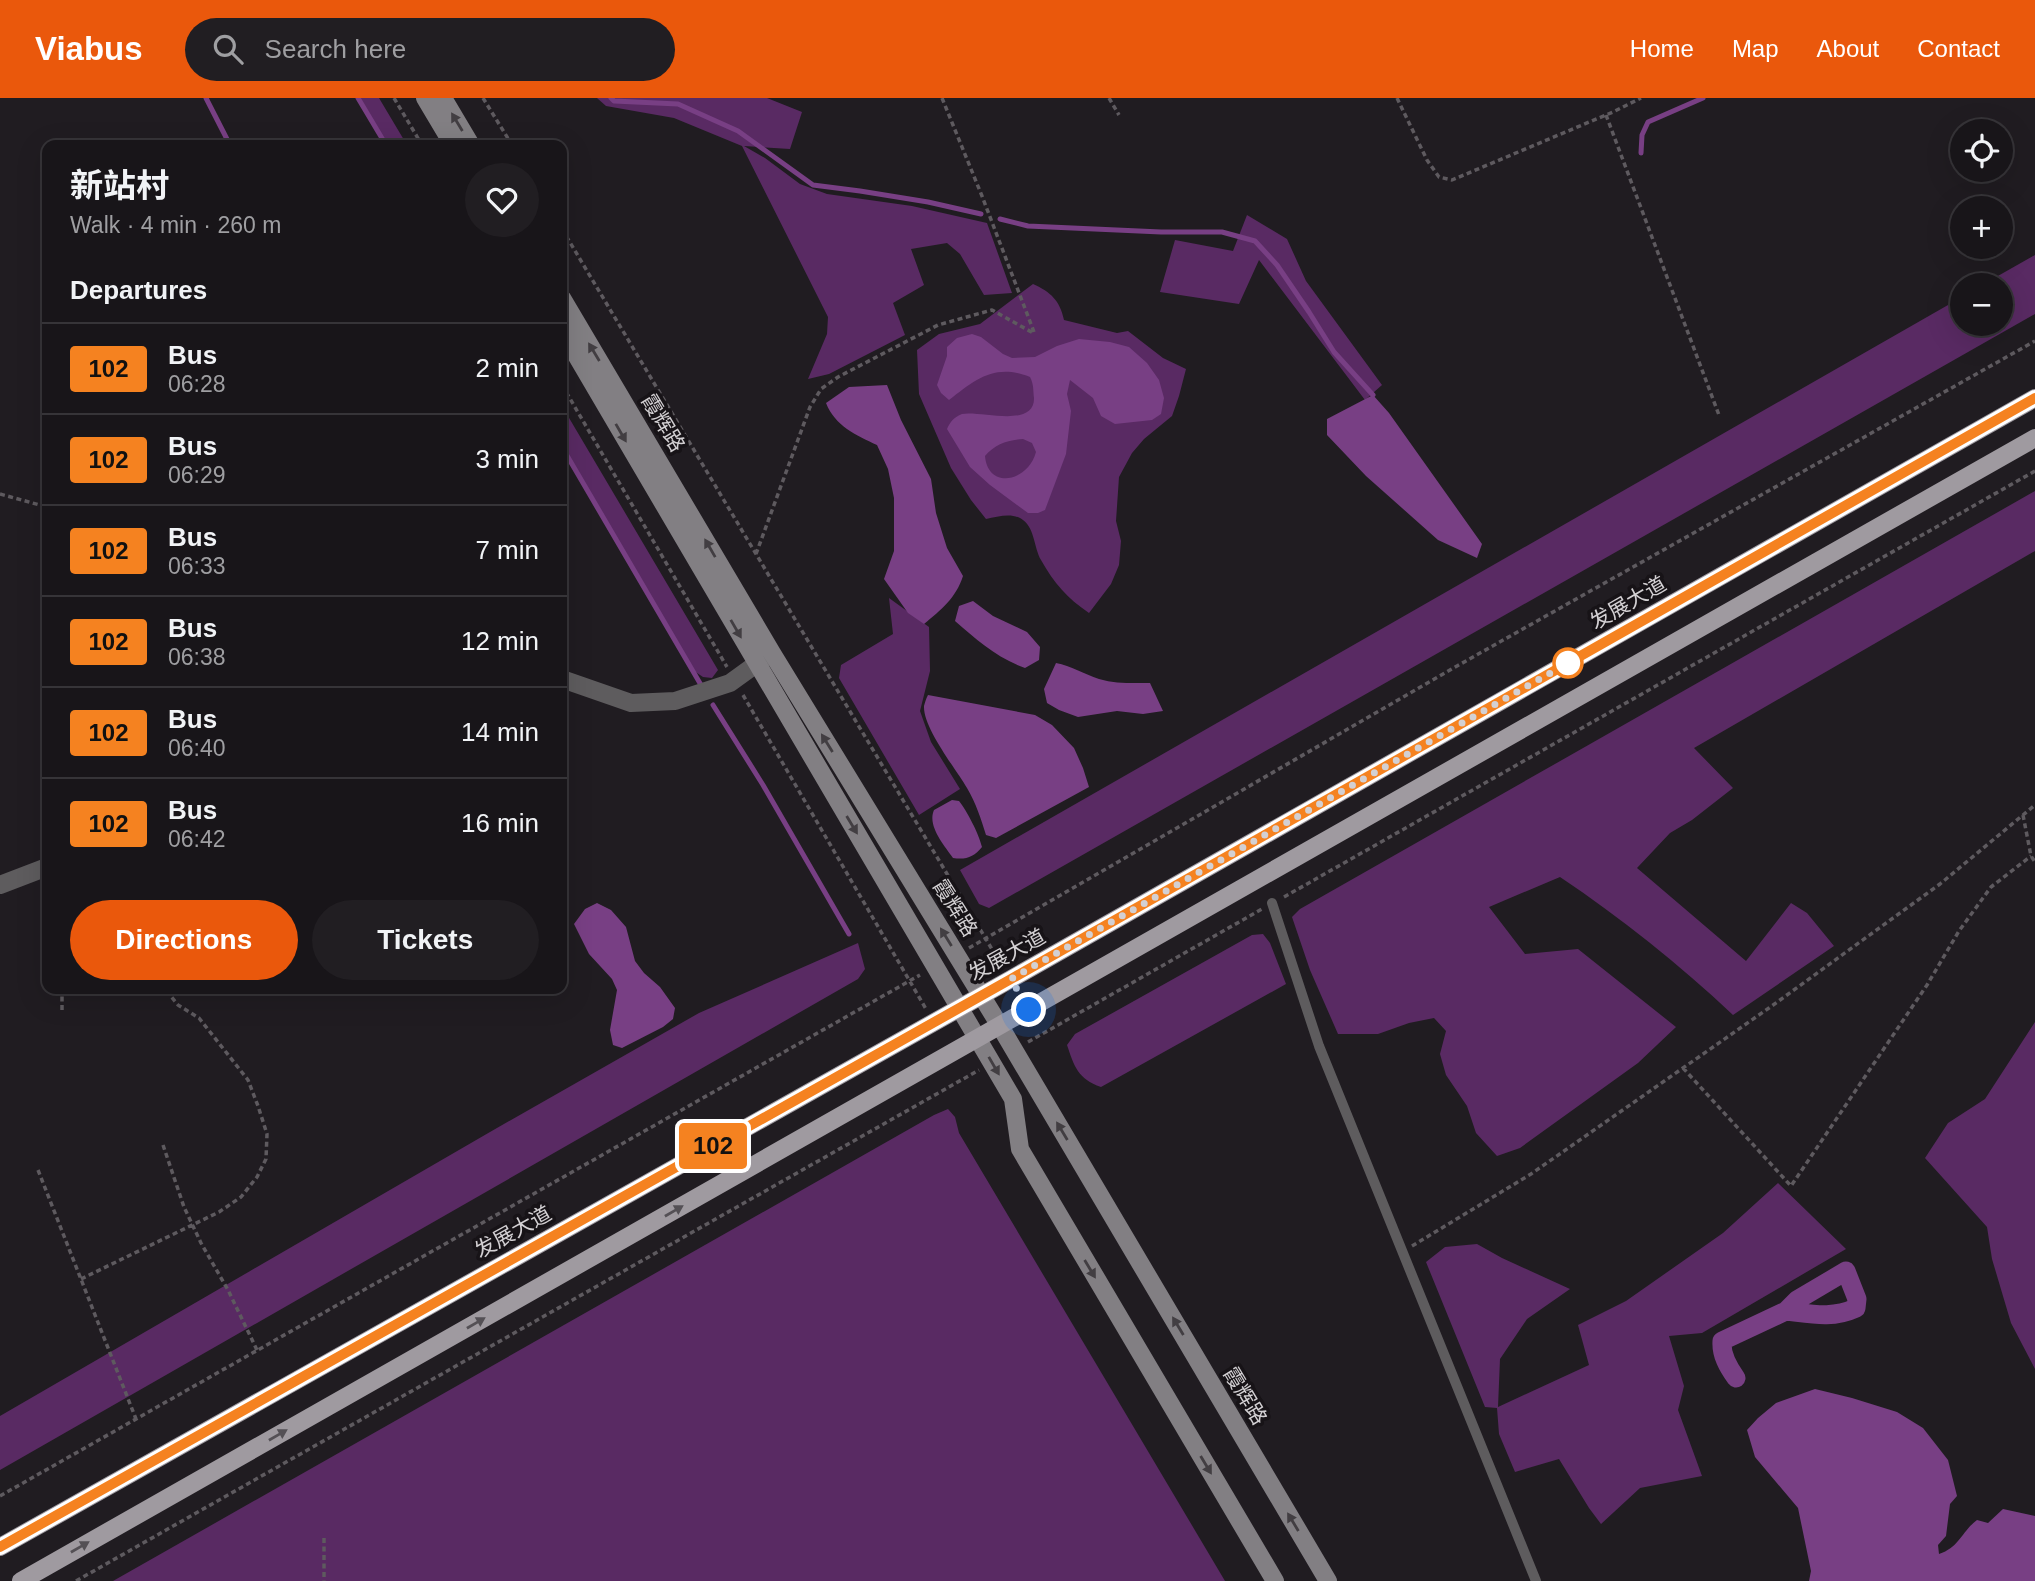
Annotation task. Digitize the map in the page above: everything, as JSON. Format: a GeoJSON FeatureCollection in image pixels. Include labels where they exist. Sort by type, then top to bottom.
{"type":"FeatureCollection","features":[{"type":"Feature","properties":{"kind":"main road","name":"发展大道"},"geometry":{"type":"LineString","coordinates":[[0,1547],[1011,979],[2035,398]]}},
{"type":"Feature","properties":{"kind":"main road"},"geometry":{"type":"LineString","coordinates":[[21,1581],[2035,438]]}},
{"type":"Feature","properties":{"kind":"street"},"geometry":{"type":"LineString","coordinates":[[425,98],[450,140]]}},
{"type":"Feature","properties":{"kind":"street"},"geometry":{"type":"LineString","coordinates":[[443,98],[468,140]]}},
{"type":"Feature","properties":{"kind":"street","name":"霞辉路"},"geometry":{"type":"LineString","coordinates":[[567,306],[772,653],[982,995],[1328,1581]]}},
{"type":"Feature","properties":{"kind":"street","name":"霞辉路"},"geometry":{"type":"LineString","coordinates":[[567,340],[992,1062],[1013,1099],[1020,1149],[1275,1581]]}},
{"type":"Feature","properties":{"kind":"street"},"geometry":{"type":"LineString","coordinates":[[567,681],[631,703],[675,701],[734,680],[772,653]]}},
{"type":"Feature","properties":{"kind":"street"},"geometry":{"type":"LineString","coordinates":[[0,885],[42,869]]}},
{"type":"Feature","properties":{"kind":"lane"},"geometry":{"type":"LineString","coordinates":[[1272,903],[1319,1046],[1536,1581]]}},
{"type":"Feature","properties":{"kind":"path"},"geometry":{"type":"LineString","coordinates":[[394,98],[419,140]]}},
{"type":"Feature","properties":{"kind":"path"},"geometry":{"type":"LineString","coordinates":[[483,98],[509,140]]}},
{"type":"Feature","properties":{"kind":"path"},"geometry":{"type":"LineString","coordinates":[[756,554],[810,407],[821,389],[838,377],[938,326],[992,310],[1035,334],[942,98]]}},
{"type":"Feature","properties":{"kind":"path"},"geometry":{"type":"LineString","coordinates":[[1110,98],[1119,115]]}},
{"type":"Feature","properties":{"kind":"path"},"geometry":{"type":"LineString","coordinates":[[1398,98],[1427,160],[1439,177],[1452,180],[1642,98]]}},
{"type":"Feature","properties":{"kind":"path"},"geometry":{"type":"LineString","coordinates":[[1606,115],[1719,415]]}},
{"type":"Feature","properties":{"kind":"path"},"geometry":{"type":"LineString","coordinates":[[567,237],[1011,979]]}},
{"type":"Feature","properties":{"kind":"path"},"geometry":{"type":"LineString","coordinates":[[957,955],[1457,666],[2035,341]]}},
{"type":"Feature","properties":{"kind":"path"},"geometry":{"type":"LineString","coordinates":[[567,394],[933,1022]]}},
{"type":"Feature","properties":{"kind":"path"},"geometry":{"type":"LineString","coordinates":[[1014,1050],[2035,471]]}},
{"type":"Feature","properties":{"kind":"path"},"geometry":{"type":"LineString","coordinates":[[0,494],[42,505]]}},
{"type":"Feature","properties":{"kind":"path"},"geometry":{"type":"LineString","coordinates":[[1403,1251],[1531,1174],[1683,1068],[1940,884],[2035,805]]}},
{"type":"Feature","properties":{"kind":"path"},"geometry":{"type":"LineString","coordinates":[[2023,815],[2031,856],[2035,862]]}},
{"type":"Feature","properties":{"kind":"path"},"geometry":{"type":"LineString","coordinates":[[1683,1068],[1791,1186],[1927,985],[1959,931],[1991,887],[2031,856]]}},
{"type":"Feature","properties":{"kind":"path"},"geometry":{"type":"LineString","coordinates":[[0,1496],[936,967]]}},
{"type":"Feature","properties":{"kind":"path"},"geometry":{"type":"LineString","coordinates":[[62,994],[62,1010]]}},
{"type":"Feature","properties":{"kind":"path"},"geometry":{"type":"LineString","coordinates":[[81,1279],[219,1212],[241,1197],[257,1177],[266,1159],[267,1134],[248,1080],[199,1018],[178,1005],[169,994]]}},
{"type":"Feature","properties":{"kind":"path"},"geometry":{"type":"LineString","coordinates":[[78,1581],[992,1062]]}},
{"type":"Feature","properties":{"kind":"path"},"geometry":{"type":"LineString","coordinates":[[163,1145],[192,1225],[257,1350]]}},
{"type":"Feature","properties":{"kind":"path"},"geometry":{"type":"LineString","coordinates":[[38,1170],[136,1419]]}},
{"type":"Feature","properties":{"kind":"path"},"geometry":{"type":"LineString","coordinates":[[324,1538],[324,1581]]}},
{"type":"Feature","properties":{"kind":"shaded area"},"geometry":{"type":"Polygon","coordinates":[[[358,98],[379,98],[404,140],[383,140],[358,98]]]}},
{"type":"Feature","properties":{"kind":"shaded area"},"geometry":{"type":"Polygon","coordinates":[[[597,98],[767,98],[802,112],[790,149],[744,146],[800,184],[827,194],[912,206],[987,223],[1012,293],[984,295],[960,254],[947,243],[911,249],[924,285],[893,303],[905,335],[829,374],[808,379],[827,334],[828,317],[742,146],[674,118],[606,106],[597,98]]]}},
{"type":"Feature","properties":{"kind":"shaded area"},"geometry":{"type":"Polygon","coordinates":[[[1247,215],[1287,239],[1306,281],[1382,385],[1365,400],[1259,260],[1239,304],[1160,292],[1175,240],[1233,251],[1247,215]]]}},
{"type":"Feature","properties":{"kind":"shaded area"},"geometry":{"type":"Polygon","coordinates":[[[2035,255],[2035,314],[2013,326],[2013,273],[2003,273],[2035,255]]]}},
{"type":"Feature","properties":{"kind":"shaded area"},"geometry":{"type":"Polygon","coordinates":[[[1033,284],[1054,298],[1064,320],[1117,333],[1128,331],[1163,358],[1186,369],[1172,416],[1144,439],[1132,453],[1119,477],[1116,521],[1121,541],[1119,565],[1111,584],[1089,613],[1074,602],[1051,576],[1039,555],[1030,528],[1023,520],[1010,516],[986,519],[971,500],[951,468],[919,394],[917,350],[939,334],[980,324],[1033,284]]]}},
{"type":"Feature","properties":{"kind":"shaded area"},"geometry":{"type":"Polygon","coordinates":[[[1950,304],[1950,336],[1996,336],[989,908],[979,904],[960,870],[1950,304]]]}},
{"type":"Feature","properties":{"kind":"shaded area"},"geometry":{"type":"Polygon","coordinates":[[[972,334],[981,337],[1012,358],[1035,357],[1079,339],[1129,347],[1147,363],[1159,380],[1164,398],[1161,414],[1152,420],[1115,424],[1101,416],[1093,398],[1070,380],[1067,394],[1071,411],[1066,454],[1045,510],[1028,513],[970,467],[947,429],[953,420],[962,414],[1016,416],[1026,413],[1032,407],[1034,398],[1030,377],[1006,372],[986,375],[949,400],[937,385],[947,356],[947,347],[957,338],[972,334]],[[1023,439],[997,446],[985,456],[988,467],[1000,478],[1017,475],[1032,462],[1036,452],[1032,443],[1023,439]]]}},
{"type":"Feature","properties":{"kind":"shaded area"},"geometry":{"type":"Polygon","coordinates":[[[887,385],[901,420],[931,479],[936,513],[947,548],[963,576],[952,597],[924,624],[908,613],[884,579],[894,551],[894,498],[888,469],[877,445],[841,424],[826,403],[849,387],[887,385]]]}},
{"type":"Feature","properties":{"kind":"shaded area"},"geometry":{"type":"Polygon","coordinates":[[[1373,395],[1389,413],[1482,544],[1477,558],[1438,540],[1366,476],[1327,435],[1327,419],[1373,395]]]}},
{"type":"Feature","properties":{"kind":"shaded area"},"geometry":{"type":"Polygon","coordinates":[[[567,414],[718,670],[712,678],[703,677],[691,669],[567,457],[567,414]]]}},
{"type":"Feature","properties":{"kind":"shaded area"},"geometry":{"type":"Polygon","coordinates":[[[2035,491],[2035,551],[1694,748],[1733,788],[1692,820],[1670,833],[1637,868],[1746,961],[1791,903],[1807,913],[1834,946],[1733,1015],[1649,942],[1560,877],[1489,907],[1525,954],[1578,949],[1676,1027],[1638,1063],[1520,1148],[1497,1156],[1476,1133],[1467,1106],[1446,1075],[1440,1054],[1446,1031],[1434,1018],[1378,1034],[1338,1034],[1310,970],[1292,917],[1300,909],[2035,491]]]}},
{"type":"Feature","properties":{"kind":"shaded area"},"geometry":{"type":"Polygon","coordinates":[[[889,598],[929,627],[930,671],[920,711],[931,742],[960,789],[919,815],[839,678],[841,665],[893,634],[889,598]]]}},
{"type":"Feature","properties":{"kind":"shaded area"},"geometry":{"type":"Polygon","coordinates":[[[973,601],[993,616],[1027,632],[1040,647],[1039,660],[1025,668],[1015,664],[988,648],[955,621],[959,606],[973,601]]]}},
{"type":"Feature","properties":{"kind":"shaded area"},"geometry":{"type":"Polygon","coordinates":[[[1056,663],[1105,681],[1150,683],[1163,711],[1143,714],[1117,711],[1078,717],[1059,710],[1047,703],[1044,689],[1056,663]]]}},
{"type":"Feature","properties":{"kind":"shaded area"},"geometry":{"type":"Polygon","coordinates":[[[928,695],[1035,715],[1052,725],[1074,748],[1089,787],[996,838],[986,835],[970,794],[929,725],[924,706],[928,695]]]}},
{"type":"Feature","properties":{"kind":"shaded area"},"geometry":{"type":"Polygon","coordinates":[[[952,800],[959,801],[966,811],[982,847],[966,858],[953,858],[937,835],[933,822],[934,810],[952,800]]]}},
{"type":"Feature","properties":{"kind":"shaded area"},"geometry":{"type":"Polygon","coordinates":[[[597,903],[611,910],[626,927],[635,961],[660,987],[675,1008],[673,1019],[663,1027],[622,1048],[613,1045],[610,1030],[617,990],[612,979],[589,954],[574,924],[585,909],[597,903]]]}},
{"type":"Feature","properties":{"kind":"shaded area"},"geometry":{"type":"Polygon","coordinates":[[[1263,934],[1270,943],[1286,984],[1101,1087],[1087,1080],[1078,1071],[1067,1045],[1075,1034],[1252,935],[1263,934]]]}},
{"type":"Feature","properties":{"kind":"shaded area"},"geometry":{"type":"Polygon","coordinates":[[[858,943],[865,969],[858,979],[0,1470],[0,1416],[699,1013],[858,943]]]}},
{"type":"Feature","properties":{"kind":"shaded area"},"geometry":{"type":"Polygon","coordinates":[[[2035,1022],[2035,1369],[2011,1323],[1992,1259],[1987,1227],[1925,1158],[1948,1123],[1985,1099],[2035,1022]]]}},
{"type":"Feature","properties":{"kind":"shaded area"},"geometry":{"type":"Polygon","coordinates":[[[948,1109],[955,1117],[959,1133],[1225,1581],[113,1581],[934,1115],[948,1109]]]}},
{"type":"Feature","properties":{"kind":"shaded area"},"geometry":{"type":"Polygon","coordinates":[[[1778,1183],[1846,1249],[1702,1333],[1669,1336],[1684,1386],[1678,1410],[1702,1476],[1640,1488],[1601,1524],[1559,1459],[1515,1472],[1499,1434],[1497,1408],[1485,1407],[1426,1262],[1445,1247],[1477,1244],[1570,1289],[1527,1319],[1500,1359],[1498,1407],[1589,1365],[1578,1325],[1626,1301],[1723,1233],[1778,1183]]]}},
{"type":"Feature","properties":{"kind":"shaded area"},"geometry":{"type":"Polygon","coordinates":[[[1815,1389],[1897,1412],[1923,1428],[1948,1460],[1957,1496],[1950,1504],[1946,1536],[1938,1545],[1939,1554],[1952,1547],[1977,1520],[1988,1523],[2003,1509],[2035,1516],[2035,1581],[1809,1581],[1811,1571],[1798,1508],[1755,1457],[1747,1430],[1776,1403],[1815,1389]]]}},
{"type":"Feature","properties":{"kind":"waterway"},"geometry":{"type":"LineString","coordinates":[[206,98],[227,140]]}},
{"type":"Feature","properties":{"kind":"waterway"},"geometry":{"type":"LineString","coordinates":[[358,98],[383,140]]}},
{"type":"Feature","properties":{"kind":"waterway"},"geometry":{"type":"LineString","coordinates":[[611,98],[614,101],[678,104],[738,131],[813,185],[928,202],[981,214]]}},
{"type":"Feature","properties":{"kind":"waterway"},"geometry":{"type":"LineString","coordinates":[[1641,153],[1642,135],[1648,122],[1703,98]]}},
{"type":"Feature","properties":{"kind":"waterway"},"geometry":{"type":"LineString","coordinates":[[1000,219],[1028,226],[1222,232],[1255,241],[1277,265],[1334,352],[1373,395]]}},
{"type":"Feature","properties":{"kind":"waterway"},"geometry":{"type":"LineString","coordinates":[[567,456],[701,685]]}},
{"type":"Feature","properties":{"kind":"waterway"},"geometry":{"type":"LineString","coordinates":[[713,705],[763,785],[849,934]]}},
{"type":"Feature","properties":{"kind":"waterway"},"geometry":{"type":"LineString","coordinates":[[1736,1378],[1726,1361],[1722,1341],[1786,1311],[1797,1300],[1846,1271],[1857,1299],[1856,1308],[1830,1315],[1786,1311]]}},
{"type":"Feature","properties":{"kind":"bus line","name":"102"},"geometry":{"type":"LineString","coordinates":[[0,1547],[1011,979],[2035,398]]}},
{"type":"Feature","properties":{"kind":"route"},"geometry":{"type":"LineString","coordinates":[[1029,1010],[1011,979],[1568,663]]}}]}
